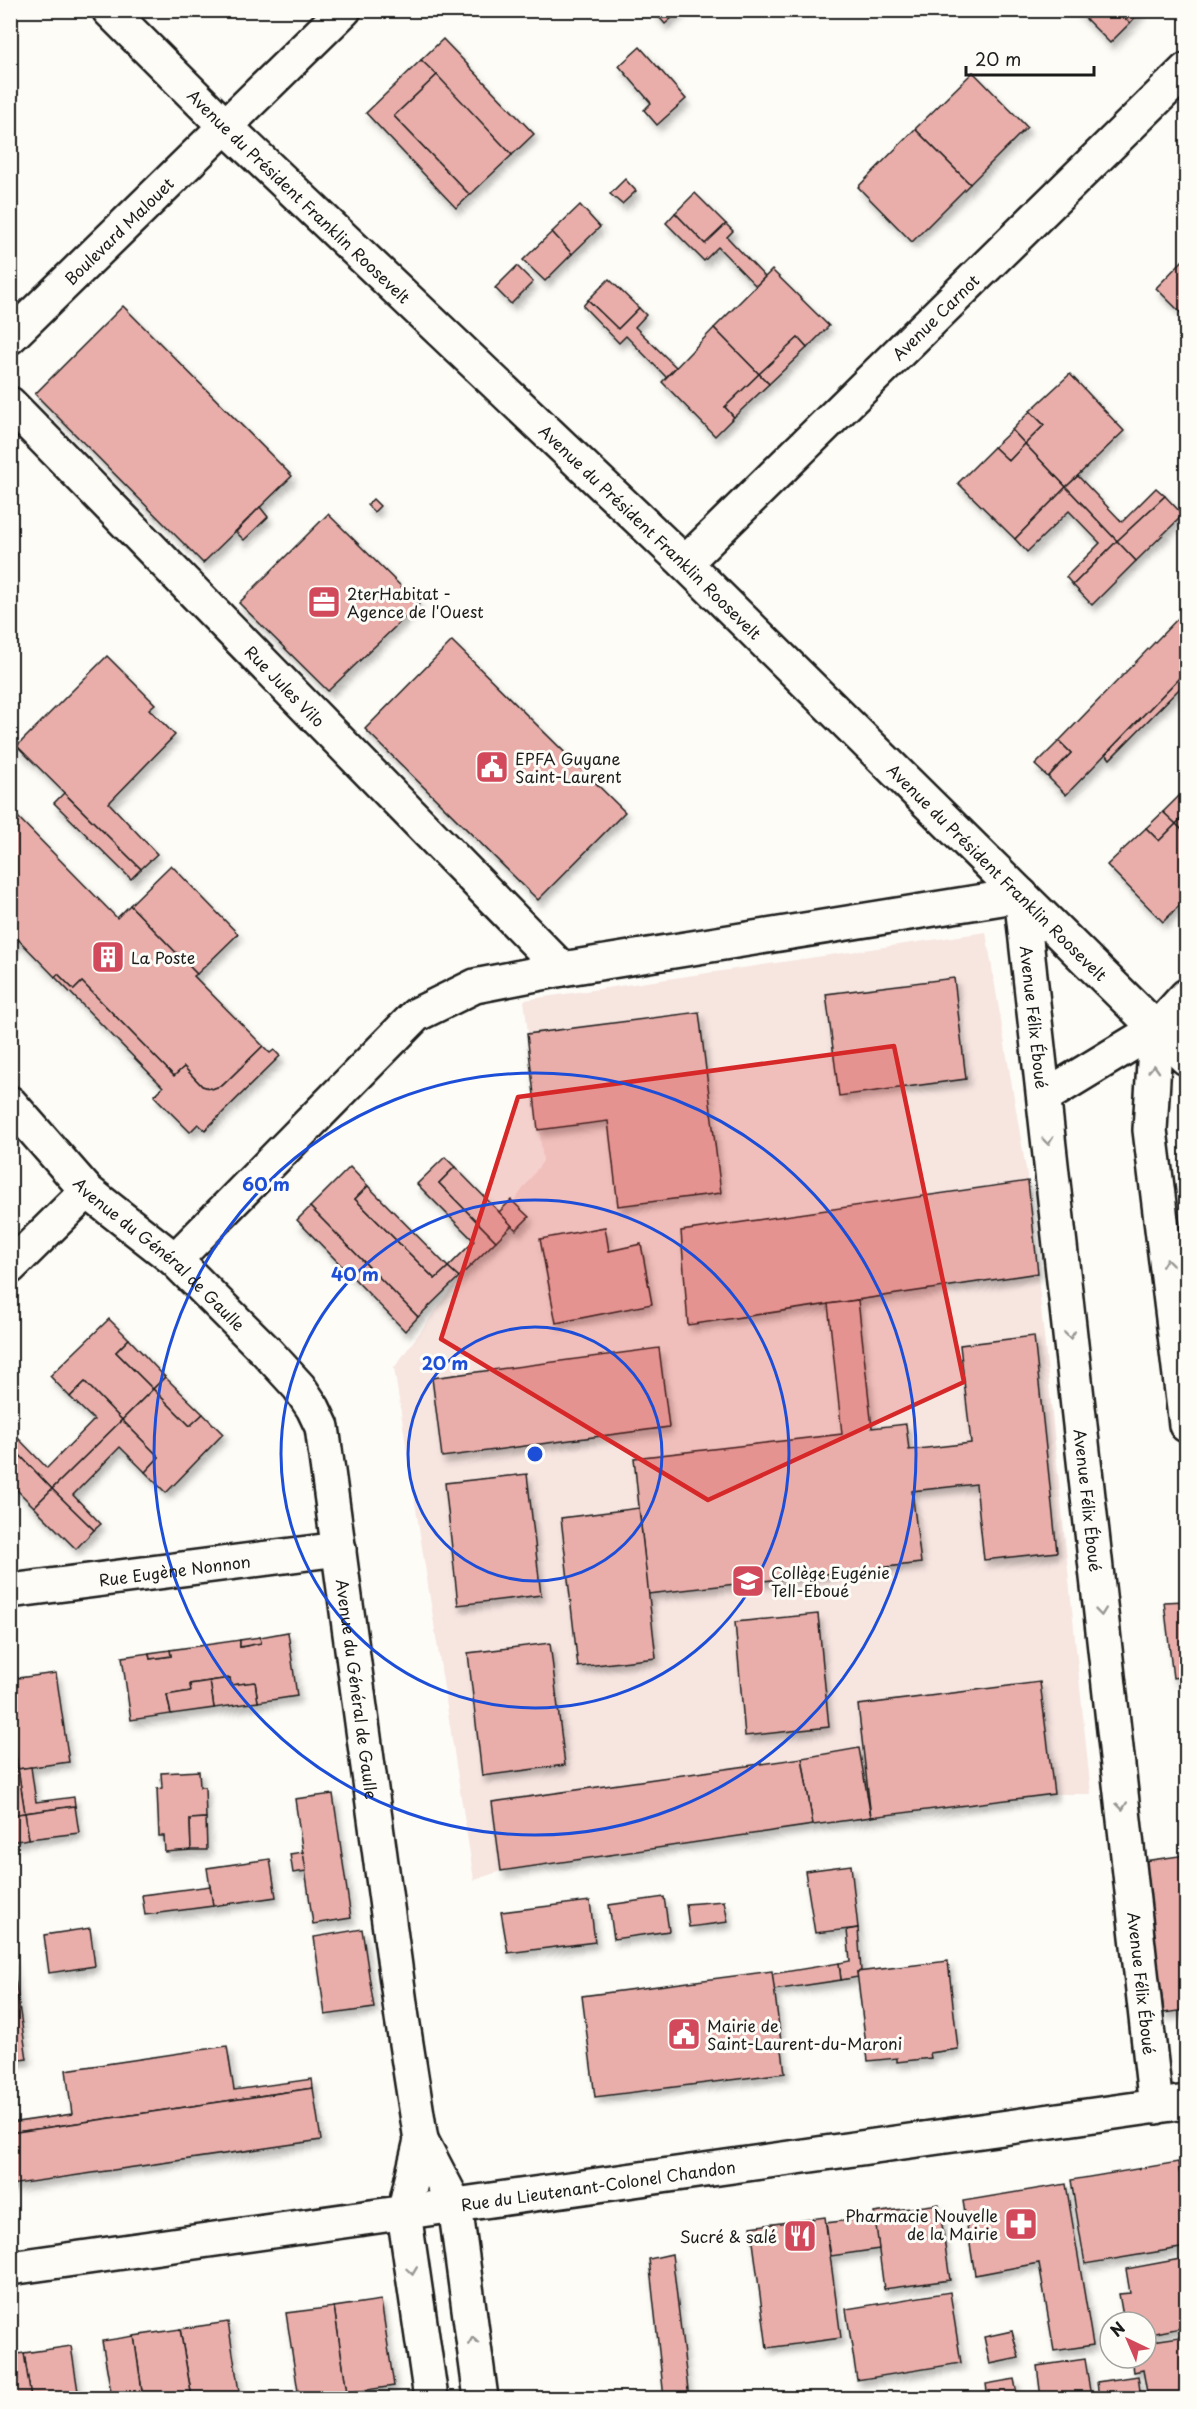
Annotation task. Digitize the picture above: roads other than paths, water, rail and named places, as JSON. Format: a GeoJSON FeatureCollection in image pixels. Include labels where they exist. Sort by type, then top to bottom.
{"type":"FeatureCollection","features":[{"type":"Feature","properties":{"kind":"street","name":"Avenue du Président Franklin Roosevelt"},"geometry":{"type":"LineString","coordinates":[[109,10],[224,125],[685,563],[1186,1058]]}},
{"type":"Feature","properties":{"kind":"street","name":"Boulevard Malouet"},"geometry":{"type":"LineString","coordinates":[[10,337],[344,10]]}},
{"type":"Feature","properties":{"kind":"street","name":"Avenue Carnot"},"geometry":{"type":"LineString","coordinates":[[685,563],[1186,70]]}},
{"type":"Feature","properties":{"kind":"street","name":"Rue Jules Vilo"},"geometry":{"type":"LineString","coordinates":[[10,404],[562,969]]}},
{"type":"Feature","properties":{"kind":"street"},"geometry":{"type":"LineString","coordinates":[[174,1260],[416,1015],[475,986],[562,969],[1022,895]]}},
{"type":"Feature","properties":{"kind":"street","name":"Avenue Félix Éboué"},"geometry":{"type":"LineString","coordinates":[[1022,895],[1044,1097],[1171,2105]]}},
{"type":"Feature","properties":{"kind":"street"},"geometry":{"type":"LineString","coordinates":[[1044,1097],[1156,1029],[1186,996]]}},
{"type":"Feature","properties":{"kind":"street"},"geometry":{"type":"LineString","coordinates":[[1156,1029],[1150,1130],[1186,1425]]}},
{"type":"Feature","properties":{"kind":"street","name":"Avenue du Général de Gaulle"},"geometry":{"type":"LineString","coordinates":[[10,1103],[87,1191],[174,1260],[266,1351],[299,1387],[314,1408],[322,1427],[400,2006],[421,2140],[404,2214],[431,2398]]}},
{"type":"Feature","properties":{"kind":"street"},"geometry":{"type":"LineString","coordinates":[[10,1267],[87,1191]]}},
{"type":"Feature","properties":{"kind":"street","name":"Rue Eugène Nonnon"},"geometry":{"type":"LineString","coordinates":[[10,1591],[339,1549]]}},
{"type":"Feature","properties":{"kind":"street","name":"Rue du Lieutenant-Colonel Chandon"},"geometry":{"type":"LineString","coordinates":[[10,2268],[1171,2105]]}},
{"type":"Feature","properties":{"kind":"street"},"geometry":{"type":"LineString","coordinates":[[421,2140],[455,2205],[481,2398]]}},
{"type":"Feature","properties":{"kind":"place","name":"2terHabitat - Agence de l'Ouest"},"geometry":{"type":"Point","coordinates":[324,602]}},
{"type":"Feature","properties":{"kind":"place","name":"EPFA Guyane Saint-Laurent"},"geometry":{"type":"Point","coordinates":[492,767]}},
{"type":"Feature","properties":{"kind":"place","name":"La Poste"},"geometry":{"type":"Point","coordinates":[108,957]}},
{"type":"Feature","properties":{"kind":"place","name":"Collège Eugénie Tell-Eboué"},"geometry":{"type":"Point","coordinates":[748,1581]}},
{"type":"Feature","properties":{"kind":"place","name":"Mairie de Saint-Laurent-du-Maroni"},"geometry":{"type":"Point","coordinates":[684,2034]}},
{"type":"Feature","properties":{"kind":"place","name":"Pharmacie Nouvelle de la Mairie"},"geometry":{"type":"Point","coordinates":[1021,2224]}},
{"type":"Feature","properties":{"kind":"place","name":"Sucré & salé"},"geometry":{"type":"Point","coordinates":[800,2236]}}]}
